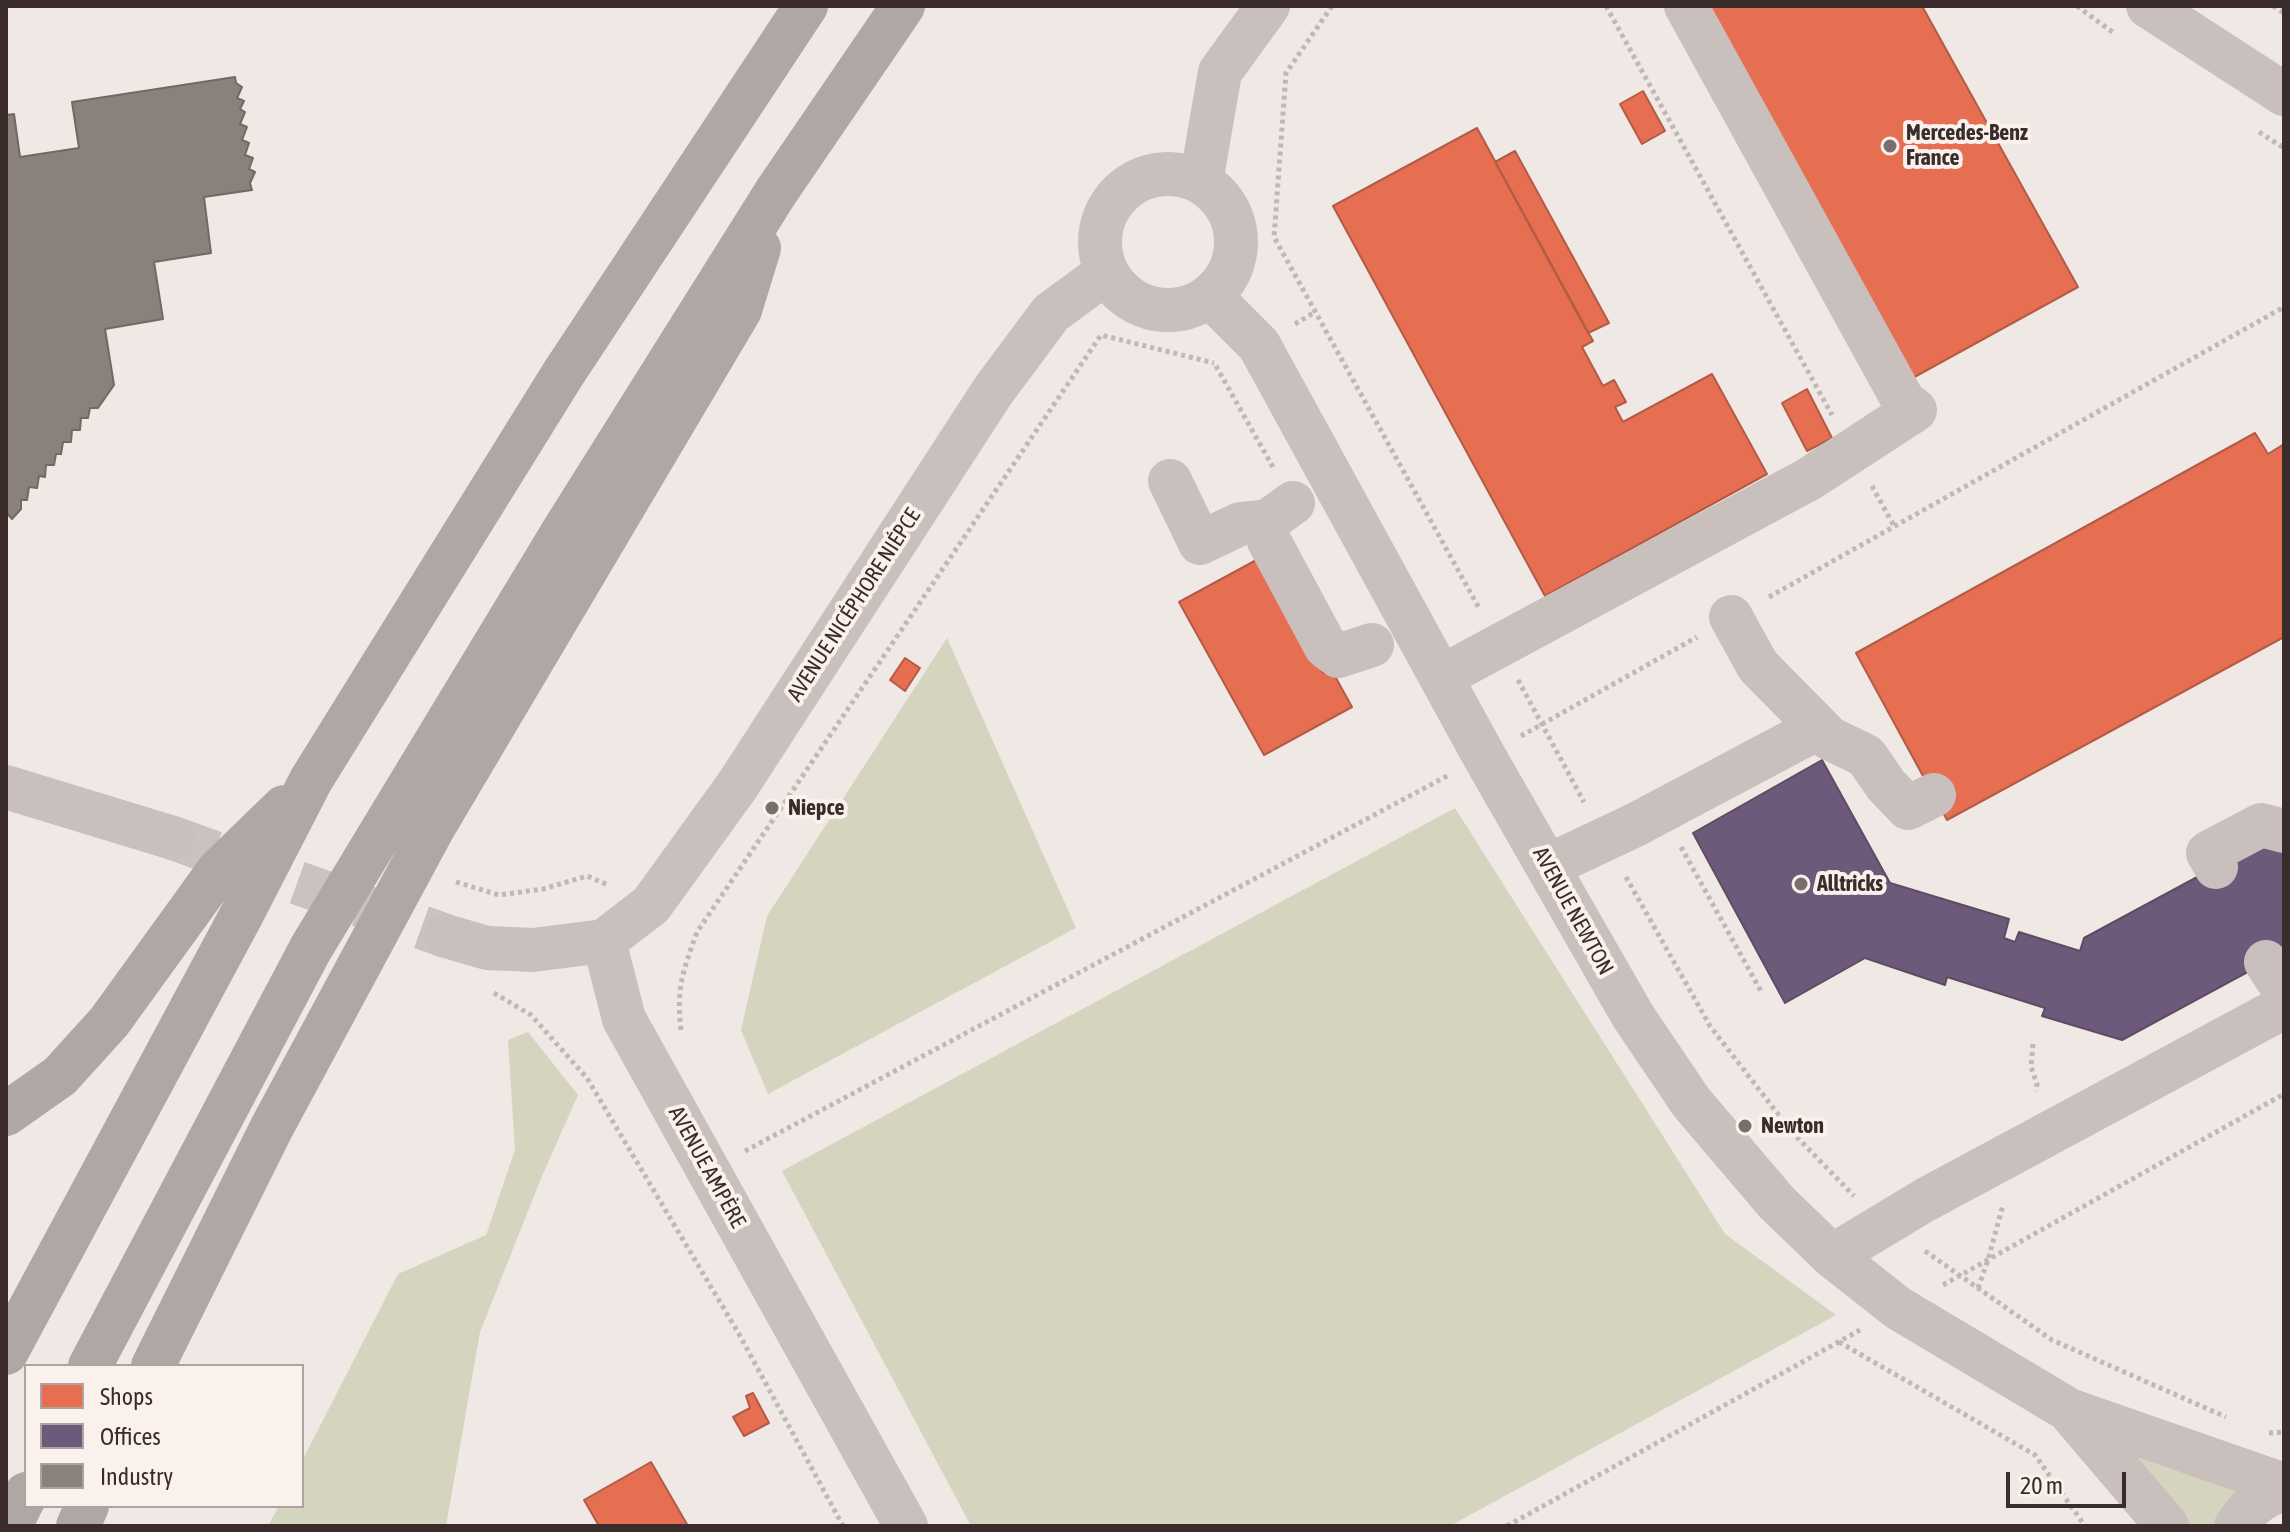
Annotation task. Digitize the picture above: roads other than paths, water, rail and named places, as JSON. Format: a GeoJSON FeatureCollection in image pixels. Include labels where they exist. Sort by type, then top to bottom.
{"type":"FeatureCollection","features":[{"type":"Feature","properties":{"kind":"highway"},"geometry":{"type":"LineString","coordinates":[[6,1353],[311,780],[563,374],[806,6]]}},
{"type":"Feature","properties":{"kind":"highway"},"geometry":{"type":"LineString","coordinates":[[91,1364],[311,948],[564,530],[776,192],[903,6]]}},
{"type":"Feature","properties":{"kind":"highway"},"geometry":{"type":"LineString","coordinates":[[154,1364],[272,1127],[433,828],[740,310],[776,192]]}},
{"type":"Feature","properties":{"kind":"highway"},"geometry":{"type":"LineString","coordinates":[[6,1114],[60,1076],[109,1022],[219,870],[311,780]]}},
{"type":"Feature","properties":{"kind":"highway"},"geometry":{"type":"LineString","coordinates":[[10,1526],[24,1498]]}},
{"type":"Feature","properties":{"kind":"street"},"geometry":{"type":"LineString","coordinates":[[1201,182],[1220,72],[1268,6]]}},
{"type":"Feature","properties":{"kind":"street"},"geometry":{"type":"LineString","coordinates":[[1441,677],[1809,479],[1915,410],[1904,402],[1686,6]]}},
{"type":"Feature","properties":{"kind":"street"},"geometry":{"type":"LineString","coordinates":[[2148,6],[2284,94]]}},
{"type":"Feature","properties":{"kind":"street"},"geometry":{"type":"LineString","coordinates":[[1159,174],[1181,175],[1201,182],[1218,197],[1231,215],[1236,237],[1234,260],[1225,280],[1210,296],[1192,306],[1173,310],[1153,308],[1134,301],[1118,288],[1107,272],[1101,251],[1101,230],[1108,210],[1122,193],[1139,180],[1159,174]]}},
{"type":"Feature","properties":{"kind":"street","name":"AVENUE NICÉPHORE NIÉPCE"},"geometry":{"type":"LineString","coordinates":[[604,941],[651,905],[737,786],[993,391],[1051,313],[1107,272]]}},
{"type":"Feature","properties":{"kind":"street","name":"AVENUE NEWTON"},"geometry":{"type":"LineString","coordinates":[[1210,296],[1259,345],[1441,677],[1633,1016],[1691,1102],[1777,1203],[1832,1256],[1898,1308],[2069,1410],[2284,1487]]}},
{"type":"Feature","properties":{"kind":"street"},"geometry":{"type":"LineString","coordinates":[[1170,481],[1200,543],[1240,524],[1280,512],[1268,539],[1326,647],[1338,656],[1372,645]]}},
{"type":"Feature","properties":{"kind":"street"},"geometry":{"type":"LineString","coordinates":[[1731,617],[1758,666],[1829,738],[1866,756],[1886,785],[1908,808],[1934,795]]}},
{"type":"Feature","properties":{"kind":"street"},"geometry":{"type":"LineString","coordinates":[[1548,866],[1661,811],[1818,728]]}},
{"type":"Feature","properties":{"kind":"street"},"geometry":{"type":"LineString","coordinates":[[6,787],[173,838]]}},
{"type":"Feature","properties":{"kind":"street"},"geometry":{"type":"LineString","coordinates":[[2216,867],[2208,853],[2261,825],[2284,831]]}},
{"type":"Feature","properties":{"kind":"street"},"geometry":{"type":"LineString","coordinates":[[446,936],[487,948],[533,950],[604,941]]}},
{"type":"Feature","properties":{"kind":"street","name":"AVENUE AMPÈRE"},"geometry":{"type":"LineString","coordinates":[[604,941],[624,1019],[906,1526]]}},
{"type":"Feature","properties":{"kind":"street"},"geometry":{"type":"LineString","coordinates":[[1832,1256],[1925,1200],[2284,1007]]}},
{"type":"Feature","properties":{"kind":"street","name":"AVENUE NEWTON"},"geometry":{"type":"LineString","coordinates":[[2069,1410],[2167,1526]]}},
{"type":"Feature","properties":{"kind":"street","name":"AVENUE NEWTON"},"geometry":{"type":"LineString","coordinates":[[2236,1526],[2246,1510],[2284,1487]]}},
{"type":"Feature","properties":{"kind":"tunnel"},"geometry":{"type":"LineString","coordinates":[[173,838],[446,936]]}},
{"type":"Feature","properties":{"kind":"place","name":"Mercedes-Benz France"},"geometry":{"type":"Point","coordinates":[1890,146]}},
{"type":"Feature","properties":{"kind":"place","name":"Niepce"},"geometry":{"type":"Point","coordinates":[772,808]}},
{"type":"Feature","properties":{"kind":"place","name":"Alltricks"},"geometry":{"type":"Point","coordinates":[1801,884]}},
{"type":"Feature","properties":{"kind":"place","name":"Newton"},"geometry":{"type":"Point","coordinates":[1745,1126]}}]}
